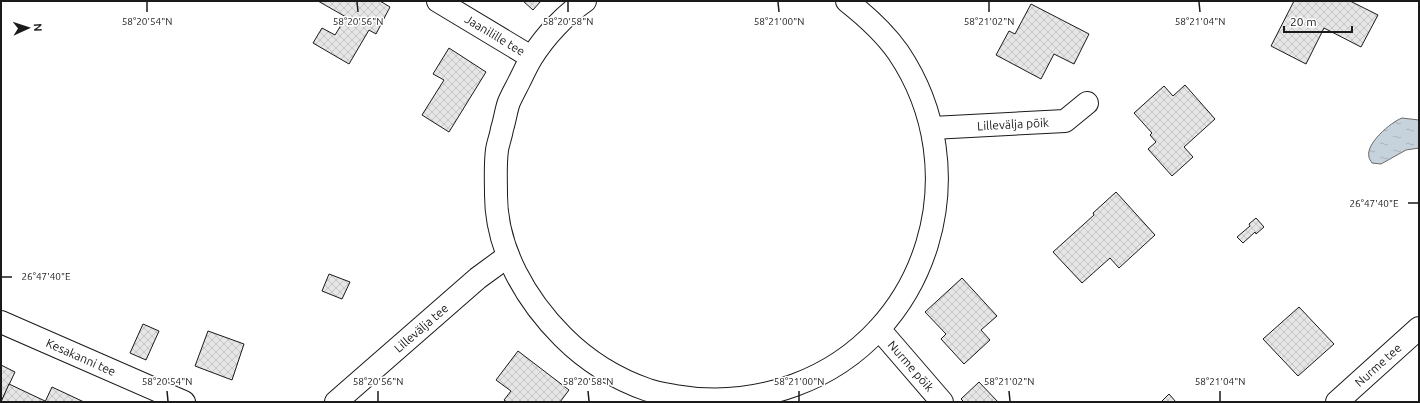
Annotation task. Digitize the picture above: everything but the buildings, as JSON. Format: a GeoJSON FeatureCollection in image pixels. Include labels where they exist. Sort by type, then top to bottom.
{"type":"FeatureCollection","features":[{"type":"Feature","properties":{"kind":"street","name":"Jaanilille tee"},"geometry":{"type":"LineString","coordinates":[[438,1],[531,57]]}},
{"type":"Feature","properties":{"kind":"street"},"geometry":{"type":"LineString","coordinates":[[586,1],[576,7],[552,31],[531,57],[509,102],[497,149],[496,199],[501,229],[508,256],[522,286],[546,321],[576,350],[610,374],[649,390],[690,399],[732,400],[773,393],[812,379],[848,357],[879,329],[905,295],[924,256],[935,214],[937,171],[932,128],[918,88],[898,51],[870,19],[847,1]]}},
{"type":"Feature","properties":{"kind":"street","name":"Lillevälja põik"},"geometry":{"type":"LineString","coordinates":[[932,128],[1065,121],[1087,103]]}},
{"type":"Feature","properties":{"kind":"street","name":"Lillevälja tee"},"geometry":{"type":"LineString","coordinates":[[336,402],[478,278],[508,256]]}},
{"type":"Feature","properties":{"kind":"street","name":"Kesakanni tee"},"geometry":{"type":"LineString","coordinates":[[1,322],[184,402]]}},
{"type":"Feature","properties":{"kind":"street","name":"Nurme tee"},"geometry":{"type":"LineString","coordinates":[[1337,402],[1419,328]]}},
{"type":"Feature","properties":{"kind":"street","name":"Nurme põik"},"geometry":{"type":"LineString","coordinates":[[879,329],[942,402]]}},
{"type":"Feature","properties":{"kind":"water"},"geometry":{"type":"Polygon","coordinates":[[[1402,118],[1419,120],[1419,148],[1406,150],[1381,164],[1372,163],[1369,158],[1369,152],[1375,140],[1392,124],[1402,118]]]}}]}
